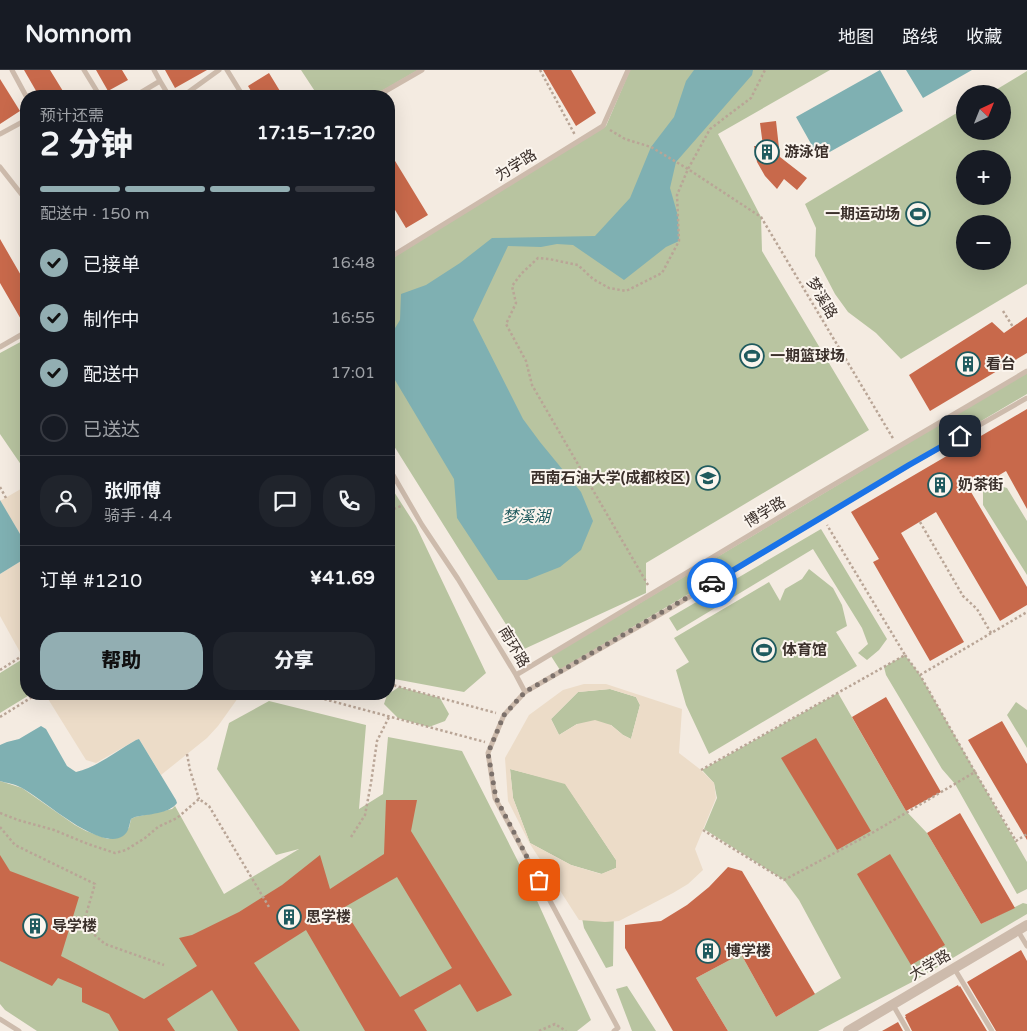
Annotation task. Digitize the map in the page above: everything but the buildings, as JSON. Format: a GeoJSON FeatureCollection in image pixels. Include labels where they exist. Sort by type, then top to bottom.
{"type":"FeatureCollection","features":[{"type":"Feature","properties":{"kind":"street","name":"大学路"},"geometry":{"type":"LineString","coordinates":[[848,1031],[1022,928]]}},
{"type":"Feature","properties":{"kind":"lane"},"geometry":{"type":"LineString","coordinates":[[12,70],[23,90]]}},
{"type":"Feature","properties":{"kind":"lane"},"geometry":{"type":"LineString","coordinates":[[84,70],[94,90]]}},
{"type":"Feature","properties":{"kind":"lane"},"geometry":{"type":"LineString","coordinates":[[154,70],[165,90]]}},
{"type":"Feature","properties":{"kind":"lane"},"geometry":{"type":"LineString","coordinates":[[191,90],[219,70]]}},
{"type":"Feature","properties":{"kind":"lane"},"geometry":{"type":"LineString","coordinates":[[227,70],[239,90]]}},
{"type":"Feature","properties":{"kind":"lane"},"geometry":{"type":"LineString","coordinates":[[387,90],[422,70]]}},
{"type":"Feature","properties":{"kind":"lane"},"geometry":{"type":"LineString","coordinates":[[603,126],[628,70]]}},
{"type":"Feature","properties":{"kind":"lane"},"geometry":{"type":"LineString","coordinates":[[145,90],[160,81]]}},
{"type":"Feature","properties":{"kind":"lane"},"geometry":{"type":"LineString","coordinates":[[0,134],[20,123]]}},
{"type":"Feature","properties":{"kind":"lane","name":"为学路"},"geometry":{"type":"LineString","coordinates":[[395,254],[603,126]]}},
{"type":"Feature","properties":{"kind":"lane"},"geometry":{"type":"LineString","coordinates":[[0,167],[20,192]]}},
{"type":"Feature","properties":{"kind":"lane"},"geometry":{"type":"LineString","coordinates":[[0,348],[20,336]]}},
{"type":"Feature","properties":{"kind":"lane","name":"博学路"},"geometry":{"type":"LineString","coordinates":[[516,675],[1027,371]]}},
{"type":"Feature","properties":{"kind":"lane"},"geometry":{"type":"LineString","coordinates":[[525,692],[664,612],[909,465],[1027,398]]}},
{"type":"Feature","properties":{"kind":"lane","name":"南环路"},"geometry":{"type":"LineString","coordinates":[[395,478],[458,579],[525,692],[504,715],[488,753],[496,798],[617,1030]]}},
{"type":"Feature","properties":{"kind":"lane"},"geometry":{"type":"LineString","coordinates":[[1022,928],[1027,946]]}},
{"type":"Feature","properties":{"kind":"lane"},"geometry":{"type":"LineString","coordinates":[[954,968],[992,1031]]}},
{"type":"Feature","properties":{"kind":"lane"},"geometry":{"type":"LineString","coordinates":[[893,1005],[908,1031]]}},
{"type":"Feature","properties":{"kind":"lane"},"geometry":{"type":"LineString","coordinates":[[0,1019],[19,1031]]}},
{"type":"Feature","properties":{"kind":"path"},"geometry":{"type":"LineString","coordinates":[[540,70],[578,141]]}},
{"type":"Feature","properties":{"kind":"path"},"geometry":{"type":"LineString","coordinates":[[654,594],[532,385],[526,361],[506,324],[516,303],[512,286],[521,274],[538,258],[578,265],[601,284],[609,288],[626,291],[662,274],[679,241],[677,194],[688,169],[710,129],[750,98],[765,70]]}},
{"type":"Feature","properties":{"kind":"path","name":"梦溪路"},"geometry":{"type":"LineString","coordinates":[[603,126],[625,138],[651,147],[688,169],[761,218],[898,447]]}},
{"type":"Feature","properties":{"kind":"path"},"geometry":{"type":"LineString","coordinates":[[1004,311],[1013,326]]}},
{"type":"Feature","properties":{"kind":"path"},"geometry":{"type":"LineString","coordinates":[[0,487],[6,498]]}},
{"type":"Feature","properties":{"kind":"path"},"geometry":{"type":"LineString","coordinates":[[395,509],[409,503]]}},
{"type":"Feature","properties":{"kind":"path"},"geometry":{"type":"LineString","coordinates":[[823,518],[905,654],[920,675],[1016,841],[1027,834]]}},
{"type":"Feature","properties":{"kind":"path"},"geometry":{"type":"LineString","coordinates":[[920,522],[963,596],[977,609],[992,632]]}},
{"type":"Feature","properties":{"kind":"path"},"geometry":{"type":"LineString","coordinates":[[920,675],[1027,612]]}},
{"type":"Feature","properties":{"kind":"path"},"geometry":{"type":"LineString","coordinates":[[701,770],[905,654]]}},
{"type":"Feature","properties":{"kind":"path"},"geometry":{"type":"LineString","coordinates":[[0,670],[20,657]]}},
{"type":"Feature","properties":{"kind":"path"},"geometry":{"type":"LineString","coordinates":[[395,686],[504,715]]}},
{"type":"Feature","properties":{"kind":"path"},"geometry":{"type":"LineString","coordinates":[[0,717],[27,700]]}},
{"type":"Feature","properties":{"kind":"path"},"geometry":{"type":"LineString","coordinates":[[328,700],[492,744]]}},
{"type":"Feature","properties":{"kind":"path"},"geometry":{"type":"LineString","coordinates":[[351,837],[365,815],[377,741],[389,716]]}},
{"type":"Feature","properties":{"kind":"path"},"geometry":{"type":"LineString","coordinates":[[186,754],[199,799],[209,806],[269,907]]}},
{"type":"Feature","properties":{"kind":"path"},"geometry":{"type":"LineString","coordinates":[[703,830],[784,880],[975,772]]}},
{"type":"Feature","properties":{"kind":"path"},"geometry":{"type":"LineString","coordinates":[[0,813],[54,830],[115,853],[126,850],[158,827],[177,818],[199,799]]}},
{"type":"Feature","properties":{"kind":"path"},"geometry":{"type":"LineString","coordinates":[[0,828],[15,845],[95,884],[83,926],[106,944],[164,965]]}},
{"type":"Feature","properties":{"kind":"path"},"geometry":{"type":"LineString","coordinates":[[539,1031],[556,1024],[566,1031]]}},
{"type":"Feature","properties":{"kind":"green space"},"geometry":{"type":"Polygon","coordinates":[[[301,70],[418,70],[383,90],[314,90],[301,70]]]}},
{"type":"Feature","properties":{"kind":"green space"},"geometry":{"type":"Polygon","coordinates":[[[630,70],[830,70],[718,134],[761,217],[762,251],[869,430],[646,563],[646,593],[522,650],[395,448],[395,256],[606,126],[630,70]]]}},
{"type":"Feature","properties":{"kind":"green space","name":"一期运动场"},"geometry":{"type":"Polygon","coordinates":[[[1027,71],[1027,284],[901,359],[876,333],[848,312],[835,294],[815,256],[816,228],[805,204],[956,113],[956,140],[1011,140],[1011,85],[1004,85],[1027,71]]]}},
{"type":"Feature","properties":{"kind":"green space"},"geometry":{"type":"Polygon","coordinates":[[[20,342],[20,463],[0,434],[0,353],[20,342]]]}},
{"type":"Feature","properties":{"kind":"green space"},"geometry":{"type":"Polygon","coordinates":[[[1027,372],[1027,394],[560,670],[551,656],[1027,372]]]}},
{"type":"Feature","properties":{"kind":"green space"},"geometry":{"type":"Polygon","coordinates":[[[993,484],[1007,488],[1027,521],[1027,575],[983,505],[983,490],[993,484]]]}},
{"type":"Feature","properties":{"kind":"green space"},"geometry":{"type":"Polygon","coordinates":[[[395,493],[416,526],[486,673],[464,692],[395,679],[395,493]]]}},
{"type":"Feature","properties":{"kind":"green space"},"geometry":{"type":"Polygon","coordinates":[[[821,529],[887,639],[879,650],[867,660],[858,653],[868,644],[862,628],[813,549],[677,631],[669,618],[821,529]]]}},
{"type":"Feature","properties":{"kind":"green space","name":"体育馆"},"geometry":{"type":"Polygon","coordinates":[[[809,569],[833,588],[842,605],[847,626],[836,632],[857,666],[709,754],[686,705],[676,670],[689,662],[674,638],[769,582],[780,601],[785,589],[802,579],[809,569]]]}},
{"type":"Feature","properties":{"kind":"green space"},"geometry":{"type":"Polygon","coordinates":[[[905,655],[920,675],[1027,862],[1027,889],[1017,894],[955,784],[942,769],[886,675],[884,667],[905,655]]]}},
{"type":"Feature","properties":{"kind":"green space"},"geometry":{"type":"Polygon","coordinates":[[[20,661],[21,700],[0,713],[0,673],[20,661]]]}},
{"type":"Feature","properties":{"kind":"green space"},"geometry":{"type":"Polygon","coordinates":[[[399,687],[440,698],[449,714],[445,721],[429,727],[398,718],[384,704],[385,700],[395,700],[395,690],[399,687]]]}},
{"type":"Feature","properties":{"kind":"green space"},"geometry":{"type":"Polygon","coordinates":[[[610,689],[636,697],[640,705],[631,739],[611,725],[577,724],[559,735],[551,719],[578,692],[610,689]]]}},
{"type":"Feature","properties":{"kind":"green space"},"geometry":{"type":"Polygon","coordinates":[[[838,693],[906,811],[927,833],[981,924],[1023,903],[1027,904],[1027,914],[914,981],[818,1031],[728,1031],[696,978],[741,954],[776,1017],[841,978],[799,900],[784,880],[704,829],[717,798],[714,783],[702,770],[838,693]]]}},
{"type":"Feature","properties":{"kind":"green space"},"geometry":{"type":"Polygon","coordinates":[[[269,701],[366,725],[359,809],[383,794],[388,737],[462,751],[529,883],[591,1020],[577,1031],[37,1031],[5,1010],[0,1004],[0,781],[22,788],[75,825],[108,839],[129,828],[131,819],[135,817],[172,809],[175,806],[224,894],[299,849],[276,855],[217,769],[229,723],[269,701]]]}},
{"type":"Feature","properties":{"kind":"green space"},"geometry":{"type":"Polygon","coordinates":[[[1016,702],[1027,710],[1027,748],[1007,715],[1016,702]]]}},
{"type":"Feature","properties":{"kind":"green space"},"geometry":{"type":"Polygon","coordinates":[[[510,769],[565,783],[616,860],[616,868],[602,874],[571,865],[530,843],[513,798],[510,769]]]}},
{"type":"Feature","properties":{"kind":"green space"},"geometry":{"type":"Polygon","coordinates":[[[614,911],[613,966],[606,968],[584,928],[581,913],[614,911]]]}},
{"type":"Feature","properties":{"kind":"green space"},"geometry":{"type":"Polygon","coordinates":[[[627,986],[656,1031],[632,1031],[616,989],[627,986]]]}},
{"type":"Feature","properties":{"kind":"shaded area"},"geometry":{"type":"Polygon","coordinates":[[[20,489],[20,534],[0,501],[20,489]]]}},
{"type":"Feature","properties":{"kind":"shaded area"},"geometry":{"type":"Polygon","coordinates":[[[20,562],[20,652],[0,616],[0,574],[20,562]]]}},
{"type":"Feature","properties":{"kind":"shaded area"},"geometry":{"type":"Polygon","coordinates":[[[584,684],[606,684],[682,709],[679,753],[714,783],[716,798],[695,849],[703,870],[688,884],[619,921],[579,920],[530,844],[508,801],[505,758],[529,715],[563,690],[584,684]],[[610,689],[578,692],[551,719],[559,735],[577,724],[595,720],[611,725],[631,739],[640,705],[636,697],[610,689]],[[510,769],[513,798],[530,843],[571,865],[601,874],[616,868],[616,860],[565,784],[510,769]]]}},
{"type":"Feature","properties":{"kind":"shaded area"},"geometry":{"type":"Polygon","coordinates":[[[49,700],[237,700],[207,738],[161,775],[139,739],[96,763],[86,760],[49,700]]]}},
{"type":"Feature","properties":{"kind":"water","name":"梦溪湖"},"geometry":{"type":"Polygon","coordinates":[[[694,70],[753,70],[752,75],[676,162],[670,188],[678,216],[679,241],[666,247],[624,280],[573,245],[557,244],[541,247],[508,246],[473,320],[523,419],[581,492],[593,521],[581,550],[560,567],[527,580],[498,580],[457,518],[454,479],[395,380],[395,328],[400,320],[401,294],[426,285],[460,263],[492,238],[595,236],[630,198],[651,147],[674,117],[686,81],[694,70]]]}},
{"type":"Feature","properties":{"kind":"water"},"geometry":{"type":"Polygon","coordinates":[[[880,70],[903,111],[819,158],[796,117],[880,70]]]}},
{"type":"Feature","properties":{"kind":"water"},"geometry":{"type":"Polygon","coordinates":[[[906,70],[972,70],[923,98],[906,70]]]}},
{"type":"Feature","properties":{"kind":"water"},"geometry":{"type":"Polygon","coordinates":[[[0,500],[20,534],[20,562],[0,574],[0,500]]]}},
{"type":"Feature","properties":{"kind":"water"},"geometry":{"type":"Polygon","coordinates":[[[41,726],[46,729],[67,766],[76,772],[99,763],[139,739],[177,803],[164,811],[131,819],[128,830],[123,836],[113,839],[100,837],[86,831],[22,788],[0,781],[0,745],[19,739],[41,726]]]}},
{"type":"Feature","properties":{"kind":"way so far"},"geometry":{"type":"LineString","coordinates":[[539,880],[496,798],[488,753],[504,715],[525,692],[712,583]]}},
{"type":"Feature","properties":{"kind":"place","name":"游泳馆"},"geometry":{"type":"Point","coordinates":[767,152]}},
{"type":"Feature","properties":{"kind":"place","name":"一期运动场"},"geometry":{"type":"Point","coordinates":[918,214]}},
{"type":"Feature","properties":{"kind":"place","name":"一期篮球场"},"geometry":{"type":"Point","coordinates":[752,356]}},
{"type":"Feature","properties":{"kind":"place","name":"看台"},"geometry":{"type":"Point","coordinates":[968,364]}},
{"type":"Feature","properties":{"kind":"place","name":"西南石油大学(成都校区)"},"geometry":{"type":"Point","coordinates":[708,478]}},
{"type":"Feature","properties":{"kind":"place","name":"奶茶街"},"geometry":{"type":"Point","coordinates":[940,485]}},
{"type":"Feature","properties":{"kind":"place","name":"体育馆"},"geometry":{"type":"Point","coordinates":[764,650]}},
{"type":"Feature","properties":{"kind":"place","name":"思学楼"},"geometry":{"type":"Point","coordinates":[289,917]}},
{"type":"Feature","properties":{"kind":"place","name":"导学楼"},"geometry":{"type":"Point","coordinates":[35,926]}},
{"type":"Feature","properties":{"kind":"place","name":"博学楼"},"geometry":{"type":"Point","coordinates":[708,951]}},
{"type":"Feature","properties":{"kind":"route"},"geometry":{"type":"LineString","coordinates":[[712,583],[960,436]]}}]}
